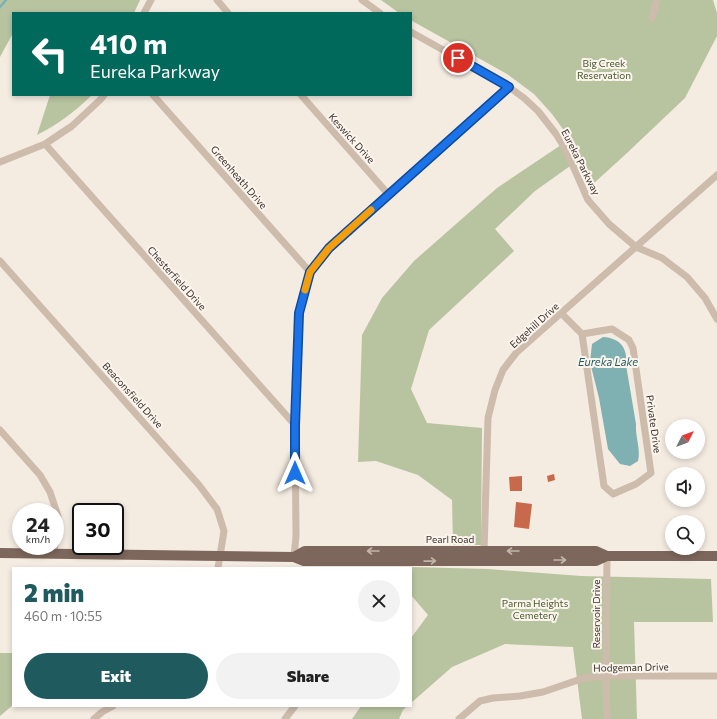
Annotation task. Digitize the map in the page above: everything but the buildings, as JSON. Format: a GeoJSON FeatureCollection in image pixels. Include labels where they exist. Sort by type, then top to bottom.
{"type":"FeatureCollection","features":[{"type":"Feature","properties":{"kind":"main road","name":"Pearl Road"},"geometry":{"type":"LineString","coordinates":[[294,557],[305,551],[596,551],[607,556],[717,556]]}},
{"type":"Feature","properties":{"kind":"main road","name":"Pearl Road"},"geometry":{"type":"LineString","coordinates":[[0,553],[12,553]]}},
{"type":"Feature","properties":{"kind":"main road","name":"Pearl Road"},"geometry":{"type":"LineString","coordinates":[[64,553],[294,557],[304,561],[404,565],[534,560],[596,561],[607,556]]}},
{"type":"Feature","properties":{"kind":"street"},"geometry":{"type":"LineString","coordinates":[[145,12],[151,0]]}},
{"type":"Feature","properties":{"kind":"street"},"geometry":{"type":"LineString","coordinates":[[217,0],[227,12]]}},
{"type":"Feature","properties":{"kind":"street"},"geometry":{"type":"LineString","coordinates":[[362,0],[379,12]]}},
{"type":"Feature","properties":{"kind":"street"},"geometry":{"type":"LineString","coordinates":[[652,18],[657,0]]}},
{"type":"Feature","properties":{"kind":"street","name":"Eureka Parkway"},"geometry":{"type":"LineString","coordinates":[[412,33],[509,87],[538,111],[556,134],[566,150],[588,200],[609,224],[636,247],[662,258],[686,277],[705,298],[717,319]]}},
{"type":"Feature","properties":{"kind":"street"},"geometry":{"type":"LineString","coordinates":[[294,557],[296,536],[295,425],[299,313],[310,272],[329,248],[509,87]]}},
{"type":"Feature","properties":{"kind":"street"},"geometry":{"type":"LineString","coordinates":[[0,162],[45,144],[72,126],[103,96]]}},
{"type":"Feature","properties":{"kind":"street","name":"Greenheath Drive"},"geometry":{"type":"LineString","coordinates":[[154,96],[310,272]]}},
{"type":"Feature","properties":{"kind":"street","name":"Keswick Drive"},"geometry":{"type":"LineString","coordinates":[[302,96],[389,194]]}},
{"type":"Feature","properties":{"kind":"street","name":"Chesterfield Drive"},"geometry":{"type":"LineString","coordinates":[[45,144],[295,425]]}},
{"type":"Feature","properties":{"kind":"street","name":"Edgehill Drive"},"geometry":{"type":"LineString","coordinates":[[484,551],[488,418],[495,390],[504,370],[516,353],[717,175]]}},
{"type":"Feature","properties":{"kind":"street","name":"Beaconsfield Drive"},"geometry":{"type":"LineString","coordinates":[[0,260],[199,484],[218,509],[224,530],[218,567]]}},
{"type":"Feature","properties":{"kind":"street"},"geometry":{"type":"LineString","coordinates":[[561,313],[582,334]]}},
{"type":"Feature","properties":{"kind":"street","name":"Private Drive"},"geometry":{"type":"LineString","coordinates":[[612,329],[629,340],[633,348],[651,473],[636,484],[613,494],[604,486],[582,334],[612,329]]}},
{"type":"Feature","properties":{"kind":"street"},"geometry":{"type":"LineString","coordinates":[[0,430],[40,475],[50,492],[54,503]]}},
{"type":"Feature","properties":{"kind":"street","name":"Reservoir Drive"},"geometry":{"type":"LineString","coordinates":[[607,556],[607,719]]}},
{"type":"Feature","properties":{"kind":"street","name":"Hodgeman Drive"},"geometry":{"type":"LineString","coordinates":[[460,719],[480,701],[544,692],[584,678],[606,676],[717,676]]}},
{"type":"Feature","properties":{"kind":"street"},"geometry":{"type":"LineString","coordinates":[[94,719],[111,707]]}},
{"type":"Feature","properties":{"kind":"street"},"geometry":{"type":"LineString","coordinates":[[285,719],[294,707]]}},
{"type":"Feature","properties":{"kind":"green space"},"geometry":{"type":"Polygon","coordinates":[[[0,0],[140,0],[134,12],[12,12],[12,35],[0,57],[0,0]]]}},
{"type":"Feature","properties":{"kind":"green space","name":"Big Creek Reservation"},"geometry":{"type":"Polygon","coordinates":[[[381,0],[713,0],[717,13],[717,36],[685,98],[593,184],[580,159],[535,191],[495,229],[514,251],[429,330],[411,389],[427,423],[482,428],[481,545],[453,545],[452,500],[418,475],[376,461],[358,462],[362,335],[382,298],[414,261],[497,188],[570,139],[552,114],[534,94],[507,74],[414,22],[412,21],[412,12],[398,12],[381,0]]]}},
{"type":"Feature","properties":{"kind":"green space"},"geometry":{"type":"Polygon","coordinates":[[[50,96],[91,96],[66,117],[37,135],[50,96]]]}},
{"type":"Feature","properties":{"kind":"green space","name":"Parma Heights Cemetery"},"geometry":{"type":"Polygon","coordinates":[[[412,567],[488,569],[581,576],[711,579],[713,622],[634,622],[637,719],[582,719],[573,647],[505,644],[452,667],[412,702],[412,637],[428,615],[412,596],[412,567]]]}},
{"type":"Feature","properties":{"kind":"green space"},"geometry":{"type":"Polygon","coordinates":[[[0,653],[12,653],[12,706],[0,716],[0,653]]]}},
{"type":"Feature","properties":{"kind":"green space"},"geometry":{"type":"Polygon","coordinates":[[[360,707],[406,707],[399,719],[352,719],[360,707]]]}},
{"type":"Feature","properties":{"kind":"water","name":"Eureka Lake"},"geometry":{"type":"Polygon","coordinates":[[[603,337],[614,339],[622,345],[626,354],[626,365],[639,452],[638,461],[630,466],[620,464],[608,449],[599,398],[590,362],[592,344],[603,337]]]}},
{"type":"Feature","properties":{"kind":"waterway"},"geometry":{"type":"LineString","coordinates":[[0,7],[6,0]]}},
{"type":"Feature","properties":{"kind":"slow traffic"},"geometry":{"type":"LineString","coordinates":[[305,290],[310,272],[329,248],[371,210]]}},
{"type":"Feature","properties":{"kind":"route"},"geometry":{"type":"LineString","coordinates":[[295,473],[299,313],[310,272],[329,248],[509,87],[458,58]]}}]}
